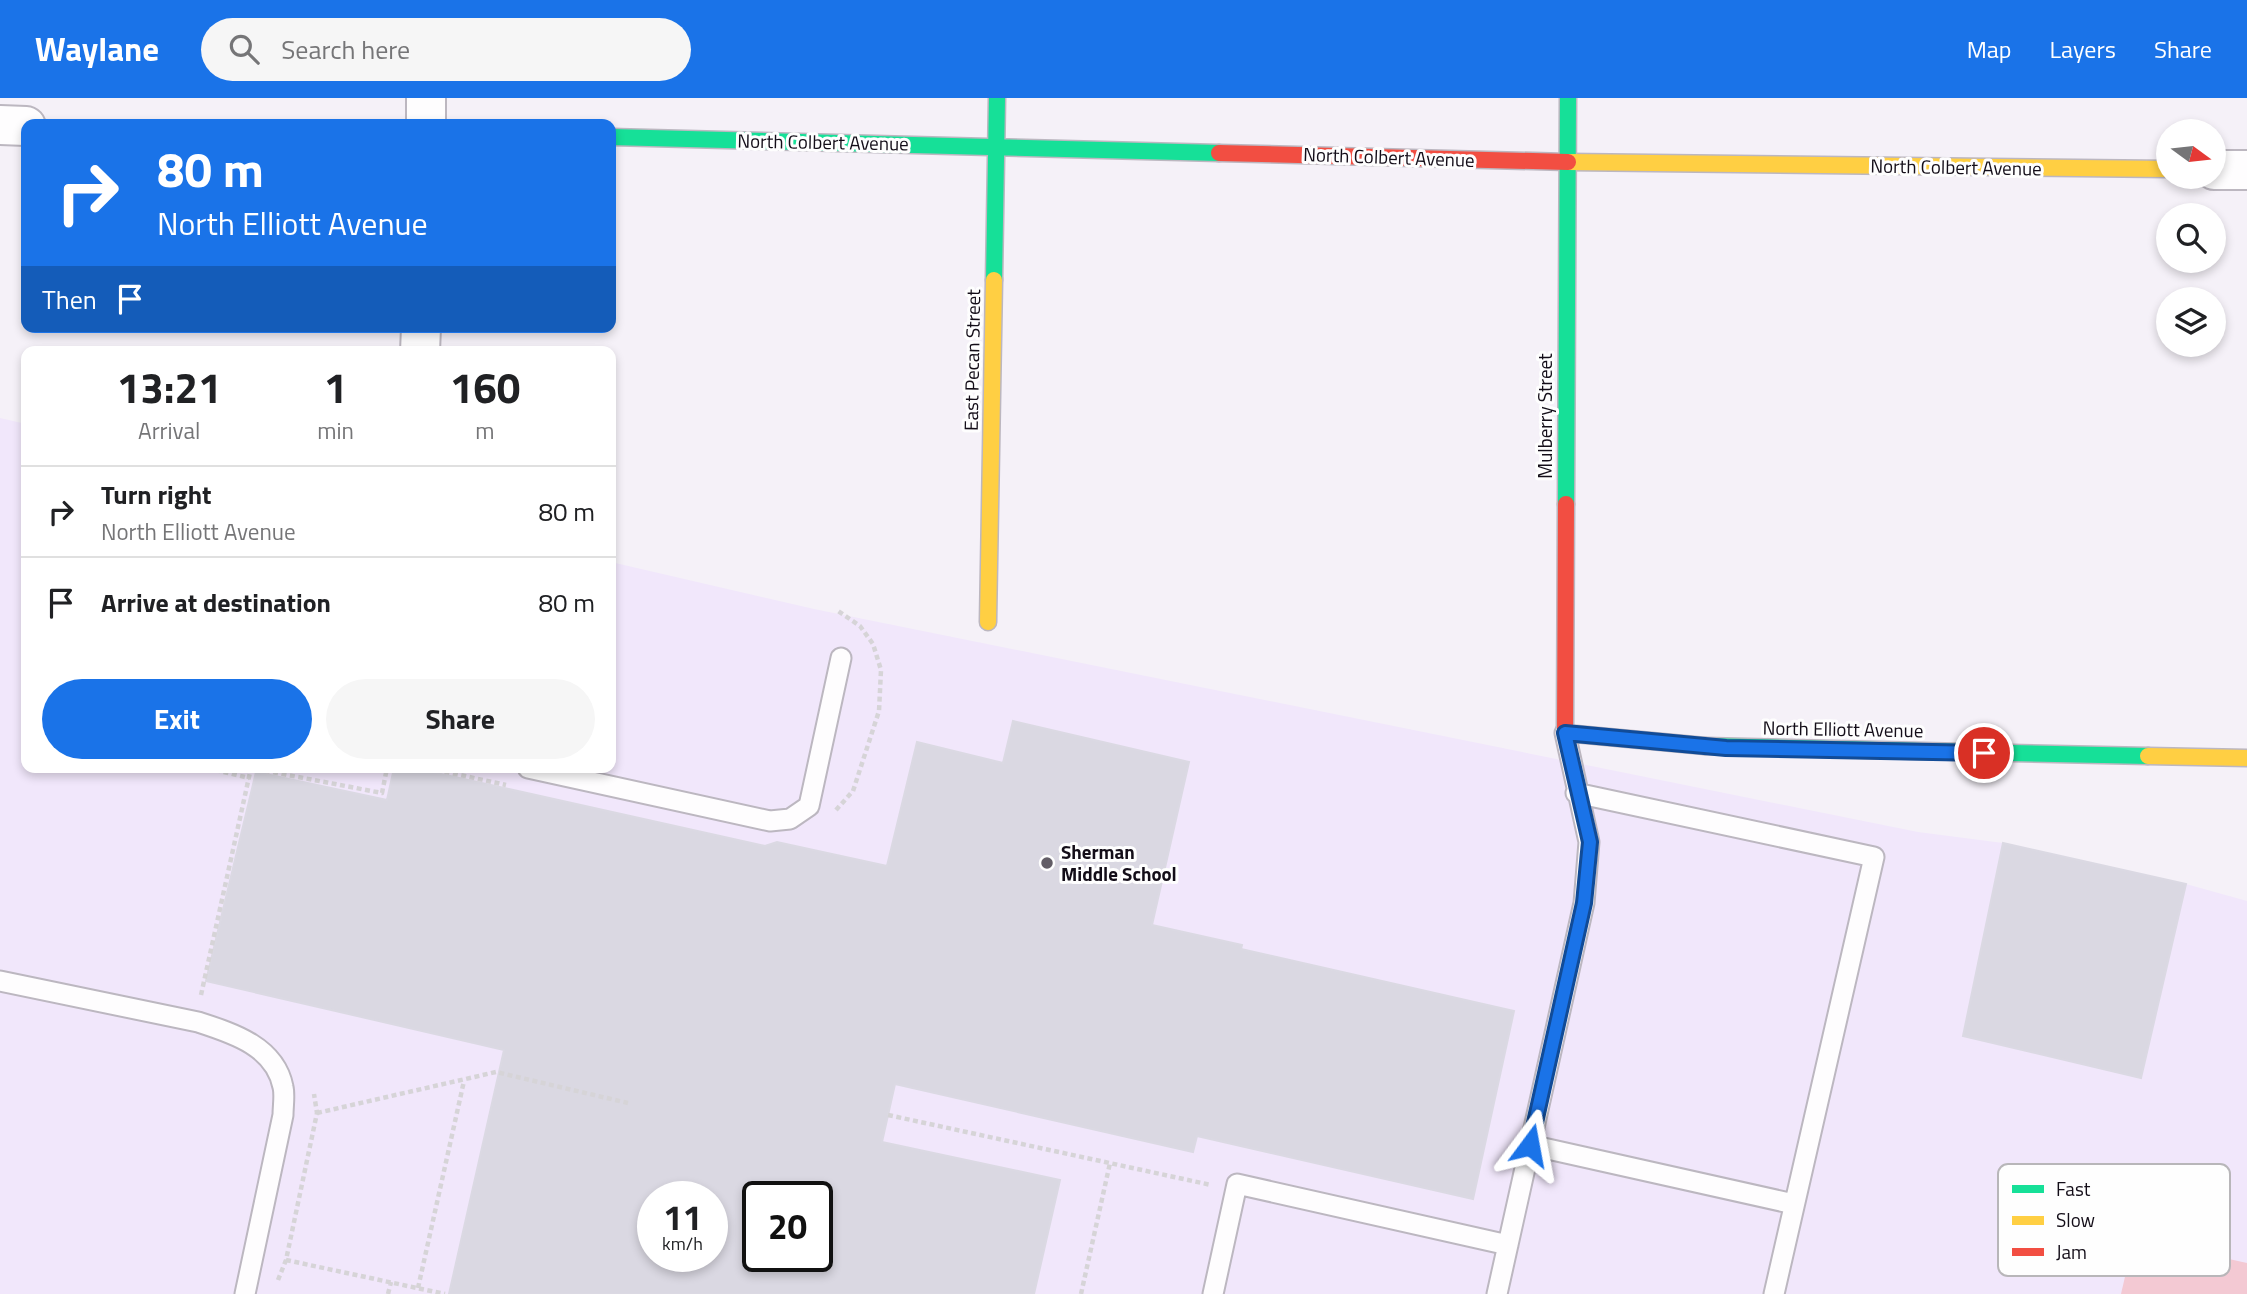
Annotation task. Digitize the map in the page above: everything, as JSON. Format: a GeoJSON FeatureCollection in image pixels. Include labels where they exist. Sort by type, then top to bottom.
{"type":"FeatureCollection","features":[{"type":"Feature","properties":{"kind":"street"},"geometry":{"type":"LineString","coordinates":[[426,98],[426,119]]}},
{"type":"Feature","properties":{"kind":"street","name":"East Pecan Street"},"geometry":{"type":"LineString","coordinates":[[988,622],[997,98]]}},
{"type":"Feature","properties":{"kind":"street","name":"Mulberry Street"},"geometry":{"type":"LineString","coordinates":[[1565,733],[1568,98]]}},
{"type":"Feature","properties":{"kind":"street"},"geometry":{"type":"LineString","coordinates":[[0,125],[21,126]]}},
{"type":"Feature","properties":{"kind":"street","name":"North Colbert Avenue"},"geometry":{"type":"LineString","coordinates":[[616,137],[1566,162],[2156,169]]}},
{"type":"Feature","properties":{"kind":"street"},"geometry":{"type":"LineString","coordinates":[[2226,170],[2247,170]]}},
{"type":"Feature","properties":{"kind":"street","name":"North Elliott Avenue"},"geometry":{"type":"LineString","coordinates":[[1565,733],[1726,748],[2247,758]]}},
{"type":"Feature","properties":{"kind":"lane"},"geometry":{"type":"LineString","coordinates":[[551,773],[770,821],[790,818],[809,806],[841,658]]}},
{"type":"Feature","properties":{"kind":"lane"},"geometry":{"type":"LineString","coordinates":[[1497,1294],[1584,903],[1590,842],[1576,793],[1565,733]]}},
{"type":"Feature","properties":{"kind":"lane"},"geometry":{"type":"LineString","coordinates":[[1576,793],[1874,857],[1774,1294]]}},
{"type":"Feature","properties":{"kind":"lane"},"geometry":{"type":"LineString","coordinates":[[0,981],[198,1022],[257,1046],[273,1066],[283,1086],[283,1115],[246,1294]]}},
{"type":"Feature","properties":{"kind":"lane"},"geometry":{"type":"LineString","coordinates":[[1530,1145],[1794,1204]]}},
{"type":"Feature","properties":{"kind":"lane"},"geometry":{"type":"LineString","coordinates":[[1213,1294],[1237,1184],[1508,1245]]}},
{"type":"Feature","properties":{"kind":"path"},"geometry":{"type":"LineString","coordinates":[[828,819],[853,791],[879,710],[881,670],[873,644],[860,626],[838,611]]}},
{"type":"Feature","properties":{"kind":"path"},"geometry":{"type":"LineString","coordinates":[[228,773],[249,778]]}},
{"type":"Feature","properties":{"kind":"path"},"geometry":{"type":"LineString","coordinates":[[200,998],[250,773]]}},
{"type":"Feature","properties":{"kind":"path"},"geometry":{"type":"LineString","coordinates":[[277,773],[382,793],[386,773]]}},
{"type":"Feature","properties":{"kind":"path"},"geometry":{"type":"LineString","coordinates":[[450,773],[518,788]]}},
{"type":"Feature","properties":{"kind":"path"},"geometry":{"type":"LineString","coordinates":[[317,1113],[496,1073],[628,1103]]}},
{"type":"Feature","properties":{"kind":"path"},"geometry":{"type":"LineString","coordinates":[[418,1288],[464,1080]]}},
{"type":"Feature","properties":{"kind":"path"},"geometry":{"type":"LineString","coordinates":[[277,1282],[286,1260],[317,1113],[313,1090]]}},
{"type":"Feature","properties":{"kind":"path"},"geometry":{"type":"LineString","coordinates":[[888,1115],[1236,1190]]}},
{"type":"Feature","properties":{"kind":"path"},"geometry":{"type":"LineString","coordinates":[[1081,1294],[1110,1163]]}},
{"type":"Feature","properties":{"kind":"path"},"geometry":{"type":"LineString","coordinates":[[286,1260],[445,1294]]}},
{"type":"Feature","properties":{"kind":"path"},"geometry":{"type":"LineString","coordinates":[[388,1294],[391,1282]]}},
{"type":"Feature","properties":{"kind":"shaded area","name":"Sherman Middle School"},"geometry":{"type":"Polygon","coordinates":[[[0,418],[21,423],[21,773],[616,773],[616,563],[814,609],[1918,832],[2003,843],[2186,884],[2247,901],[2247,1294],[0,1294],[0,418]]]}},
{"type":"Feature","properties":{"kind":"shaded area"},"geometry":{"type":"Polygon","coordinates":[[[2230,1259],[2247,1263],[2247,1294],[2121,1294],[2125,1276],[2230,1276],[2230,1259]]]}},
{"type":"Feature","properties":{"kind":"building"},"geometry":{"type":"Polygon","coordinates":[[[1013,721],[1189,762],[1152,925],[1242,945],[1241,949],[1514,1011],[1473,1199],[1197,1136],[1193,1152],[895,1084],[882,1142],[1060,1180],[1034,1294],[449,1294],[504,1050],[206,981],[256,773],[387,800],[393,773],[436,773],[765,846],[777,842],[887,866],[917,742],[1003,763],[1013,721]]]}},
{"type":"Feature","properties":{"kind":"building"},"geometry":{"type":"Polygon","coordinates":[[[2003,843],[2186,884],[2141,1078],[1963,1036],[2003,843]]]}},
{"type":"Feature","properties":{"kind":"traffic: fast"},"geometry":{"type":"LineString","coordinates":[[994,280],[997,98]]}},
{"type":"Feature","properties":{"kind":"traffic: fast"},"geometry":{"type":"LineString","coordinates":[[1566,504],[1568,98]]}},
{"type":"Feature","properties":{"kind":"traffic: fast"},"geometry":{"type":"LineString","coordinates":[[616,137],[1219,153]]}},
{"type":"Feature","properties":{"kind":"traffic: fast"},"geometry":{"type":"LineString","coordinates":[[1705,746],[2148,756]]}},
{"type":"Feature","properties":{"kind":"traffic: slow"},"geometry":{"type":"LineString","coordinates":[[1568,162],[2156,169]]}},
{"type":"Feature","properties":{"kind":"traffic: slow"},"geometry":{"type":"LineString","coordinates":[[988,622],[994,280]]}},
{"type":"Feature","properties":{"kind":"traffic: slow"},"geometry":{"type":"LineString","coordinates":[[2148,756],[2247,758]]}},
{"type":"Feature","properties":{"kind":"traffic: jam"},"geometry":{"type":"LineString","coordinates":[[1219,153],[1568,162]]}},
{"type":"Feature","properties":{"kind":"traffic: jam"},"geometry":{"type":"LineString","coordinates":[[1566,504],[1565,733],[1705,746]]}},
{"type":"Feature","properties":{"kind":"place","name":"Sherman Middle School"},"geometry":{"type":"Point","coordinates":[1047,863]}},
{"type":"Feature","properties":{"kind":"route"},"geometry":{"type":"LineString","coordinates":[[1530,1145],[1584,903],[1590,842],[1576,793],[1565,733],[1726,748],[1984,753]]}}]}
